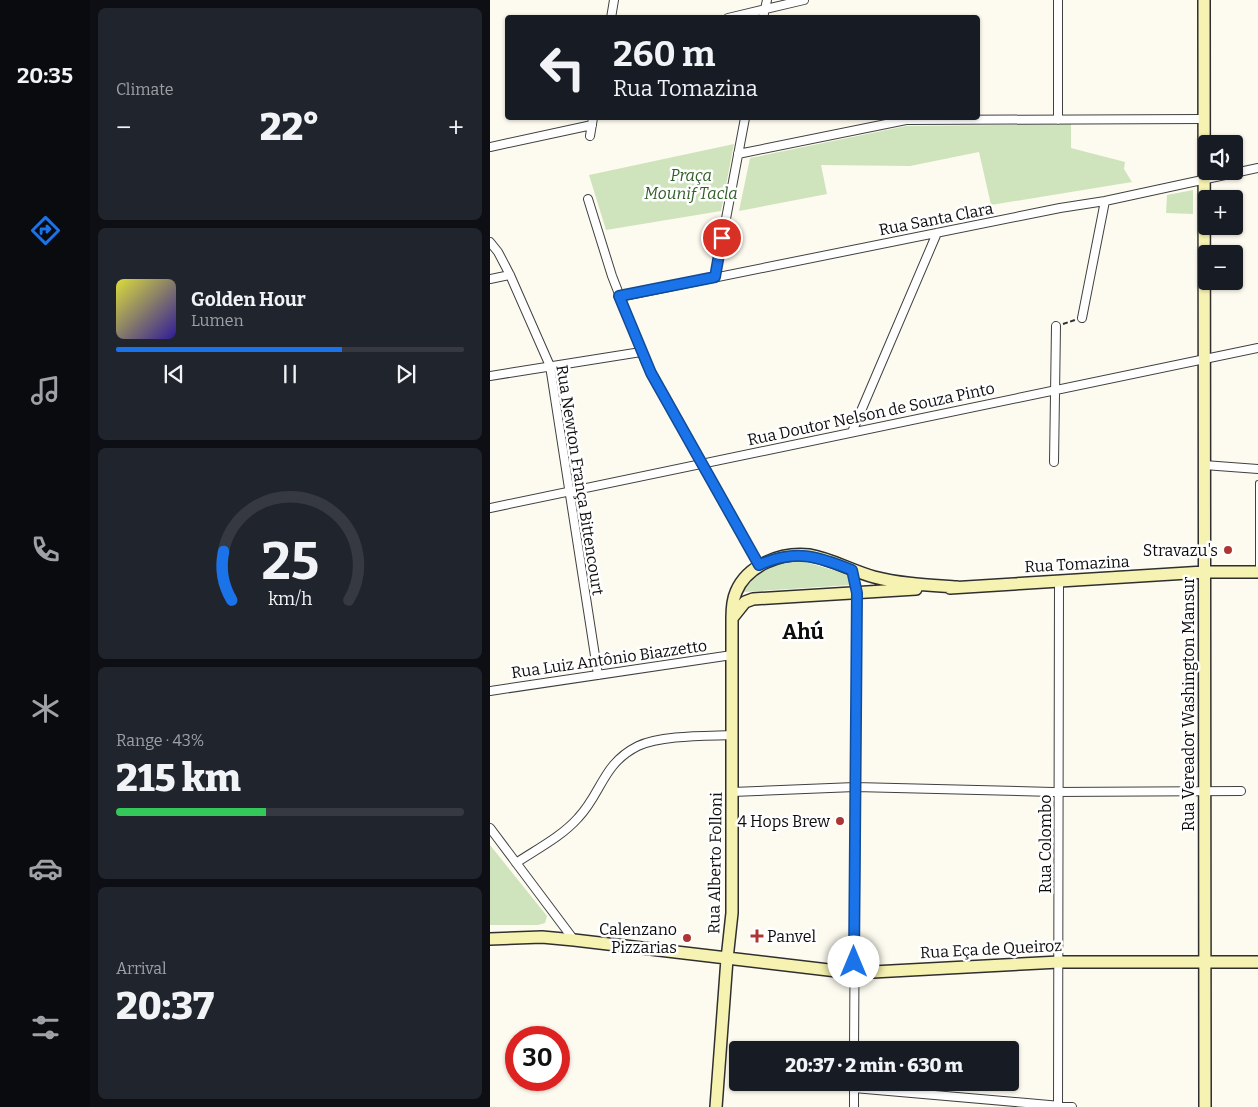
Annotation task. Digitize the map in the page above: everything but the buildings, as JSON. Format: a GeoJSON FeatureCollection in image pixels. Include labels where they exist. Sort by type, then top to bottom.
{"type":"FeatureCollection","features":[{"type":"Feature","properties":{"kind":"main road","name":"Rua Vereador Washington Mansur"},"geometry":{"type":"LineString","coordinates":[[1204,0],[1204,135]]}},
{"type":"Feature","properties":{"kind":"main road","name":"Rua Vereador Washington Mansur"},"geometry":{"type":"LineString","coordinates":[[1204,180],[1205,1107]]}},
{"type":"Feature","properties":{"kind":"main road","name":"Rua Tomazina"},"geometry":{"type":"LineString","coordinates":[[732,618],[736,591],[759,565],[797,555],[823,558],[872,576],[913,584],[957,587]]}},
{"type":"Feature","properties":{"kind":"main road"},"geometry":{"type":"LineString","coordinates":[[852,570],[857,593]]}},
{"type":"Feature","properties":{"kind":"main road","name":"Rua Tomazina"},"geometry":{"type":"LineString","coordinates":[[732,618],[744,602],[754,599],[1204,572],[1258,572]]}},
{"type":"Feature","properties":{"kind":"main road","name":"Rua Alberto Folloni"},"geometry":{"type":"LineString","coordinates":[[716,1107],[732,913],[732,618]]}},
{"type":"Feature","properties":{"kind":"main road","name":"Rua Eça de Queiroz"},"geometry":{"type":"LineString","coordinates":[[490,939],[542,938],[574,940],[854,973],[1059,962],[1258,962]]}},
{"type":"Feature","properties":{"kind":"street"},"geometry":{"type":"LineString","coordinates":[[612,15],[614,0]]}},
{"type":"Feature","properties":{"kind":"street"},"geometry":{"type":"LineString","coordinates":[[736,15],[766,4],[804,0]]}},
{"type":"Feature","properties":{"kind":"street"},"geometry":{"type":"LineString","coordinates":[[1058,0],[1058,120]]}},
{"type":"Feature","properties":{"kind":"street"},"geometry":{"type":"LineString","coordinates":[[738,154],[906,120],[1204,119]]}},
{"type":"Feature","properties":{"kind":"street"},"geometry":{"type":"LineString","coordinates":[[715,277],[745,120]]}},
{"type":"Feature","properties":{"kind":"street"},"geometry":{"type":"LineString","coordinates":[[490,147],[593,121],[590,136]]}},
{"type":"Feature","properties":{"kind":"street","name":"Rua Santa Clara"},"geometry":{"type":"LineString","coordinates":[[1243,171],[1258,168]]}},
{"type":"Feature","properties":{"kind":"street","name":"Rua Santa Clara"},"geometry":{"type":"LineString","coordinates":[[619,296],[1204,180]]}},
{"type":"Feature","properties":{"kind":"street"},"geometry":{"type":"LineString","coordinates":[[588,199],[619,296],[641,352],[759,565]]}},
{"type":"Feature","properties":{"kind":"street"},"geometry":{"type":"LineString","coordinates":[[1082,318],[1105,201]]}},
{"type":"Feature","properties":{"kind":"street"},"geometry":{"type":"LineString","coordinates":[[852,432],[936,232]]}},
{"type":"Feature","properties":{"kind":"street","name":"Rua Newton França Bittencourt"},"geometry":{"type":"LineString","coordinates":[[490,242],[498,252],[510,275],[550,366],[598,675]]}},
{"type":"Feature","properties":{"kind":"street"},"geometry":{"type":"LineString","coordinates":[[490,280],[510,275]]}},
{"type":"Feature","properties":{"kind":"street"},"geometry":{"type":"LineString","coordinates":[[1054,462],[1056,326]]}},
{"type":"Feature","properties":{"kind":"street","name":"Rua Doutor Nelson de Souza Pinto"},"geometry":{"type":"LineString","coordinates":[[490,508],[1258,348]]}},
{"type":"Feature","properties":{"kind":"street"},"geometry":{"type":"LineString","coordinates":[[490,376],[641,352]]}},
{"type":"Feature","properties":{"kind":"street"},"geometry":{"type":"LineString","coordinates":[[1204,465],[1258,469]]}},
{"type":"Feature","properties":{"kind":"street","name":"Rua Colombo"},"geometry":{"type":"LineString","coordinates":[[1058,1107],[1059,581]]}},
{"type":"Feature","properties":{"kind":"street"},"geometry":{"type":"LineString","coordinates":[[854,1041],[857,593]]}},
{"type":"Feature","properties":{"kind":"street","name":"Rua Luiz Antônio Biazzetto"},"geometry":{"type":"LineString","coordinates":[[490,691],[732,655]]}},
{"type":"Feature","properties":{"kind":"street"},"geometry":{"type":"LineString","coordinates":[[516,863],[575,822],[589,805],[608,771],[626,754],[639,746],[652,742],[732,734]]}},
{"type":"Feature","properties":{"kind":"street"},"geometry":{"type":"LineString","coordinates":[[732,792],[855,787],[1059,792],[1241,791]]}},
{"type":"Feature","properties":{"kind":"street"},"geometry":{"type":"LineString","coordinates":[[490,828],[574,940]]}},
{"type":"Feature","properties":{"kind":"street"},"geometry":{"type":"LineString","coordinates":[[854,1091],[854,1107]]}},
{"type":"Feature","properties":{"kind":"street"},"geometry":{"type":"LineString","coordinates":[[903,1091],[1072,1107]]}},
{"type":"Feature","properties":{"kind":"lane"},"geometry":{"type":"LineString","coordinates":[[1258,483],[1258,572]]}},
{"type":"Feature","properties":{"kind":"path"},"geometry":{"type":"LineString","coordinates":[[1056,326],[1082,318]]}},
{"type":"Feature","properties":{"kind":"green space"},"geometry":{"type":"Polygon","coordinates":[[[1071,124],[1071,148],[1125,162],[1124,169],[1132,182],[991,205],[979,152],[910,166],[821,165],[827,194],[739,211],[750,158],[906,126],[1071,124]]]}},
{"type":"Feature","properties":{"kind":"green space","name":"Praça Mounif Tacla"},"geometry":{"type":"Polygon","coordinates":[[[734,144],[721,211],[606,230],[589,175],[734,144]]]}},
{"type":"Feature","properties":{"kind":"green space"},"geometry":{"type":"Polygon","coordinates":[[[1193,190],[1193,214],[1166,213],[1167,195],[1193,190]]]}},
{"type":"Feature","properties":{"kind":"green space"},"geometry":{"type":"Polygon","coordinates":[[[798,560],[851,575],[851,585],[743,592],[755,576],[766,568],[798,560]]]}},
{"type":"Feature","properties":{"kind":"green space"},"geometry":{"type":"Polygon","coordinates":[[[490,845],[547,916],[545,923],[538,925],[490,925],[490,845]]]}},
{"type":"Feature","properties":{"kind":"place","name":"Stravazu's"},"geometry":{"type":"Point","coordinates":[1228,550]}},
{"type":"Feature","properties":{"kind":"place","name":"4 Hops Brew"},"geometry":{"type":"Point","coordinates":[840,821]}},
{"type":"Feature","properties":{"kind":"place","name":"Panvel"},"geometry":{"type":"Point","coordinates":[757,936]}},
{"type":"Feature","properties":{"kind":"place","name":"Calenzano Pizzarias"},"geometry":{"type":"Point","coordinates":[687,938]}},
{"type":"Feature","properties":{"kind":"district","name":"Ahú"},"geometry":{"type":"Point","coordinates":[803,632]}},
{"type":"Feature","properties":{"kind":"route"},"geometry":{"type":"LineString","coordinates":[[722,238],[715,277],[619,296],[651,373],[759,565],[784,557],[809,556],[823,558],[852,570],[854,575],[857,593],[854,962]]}}]}
